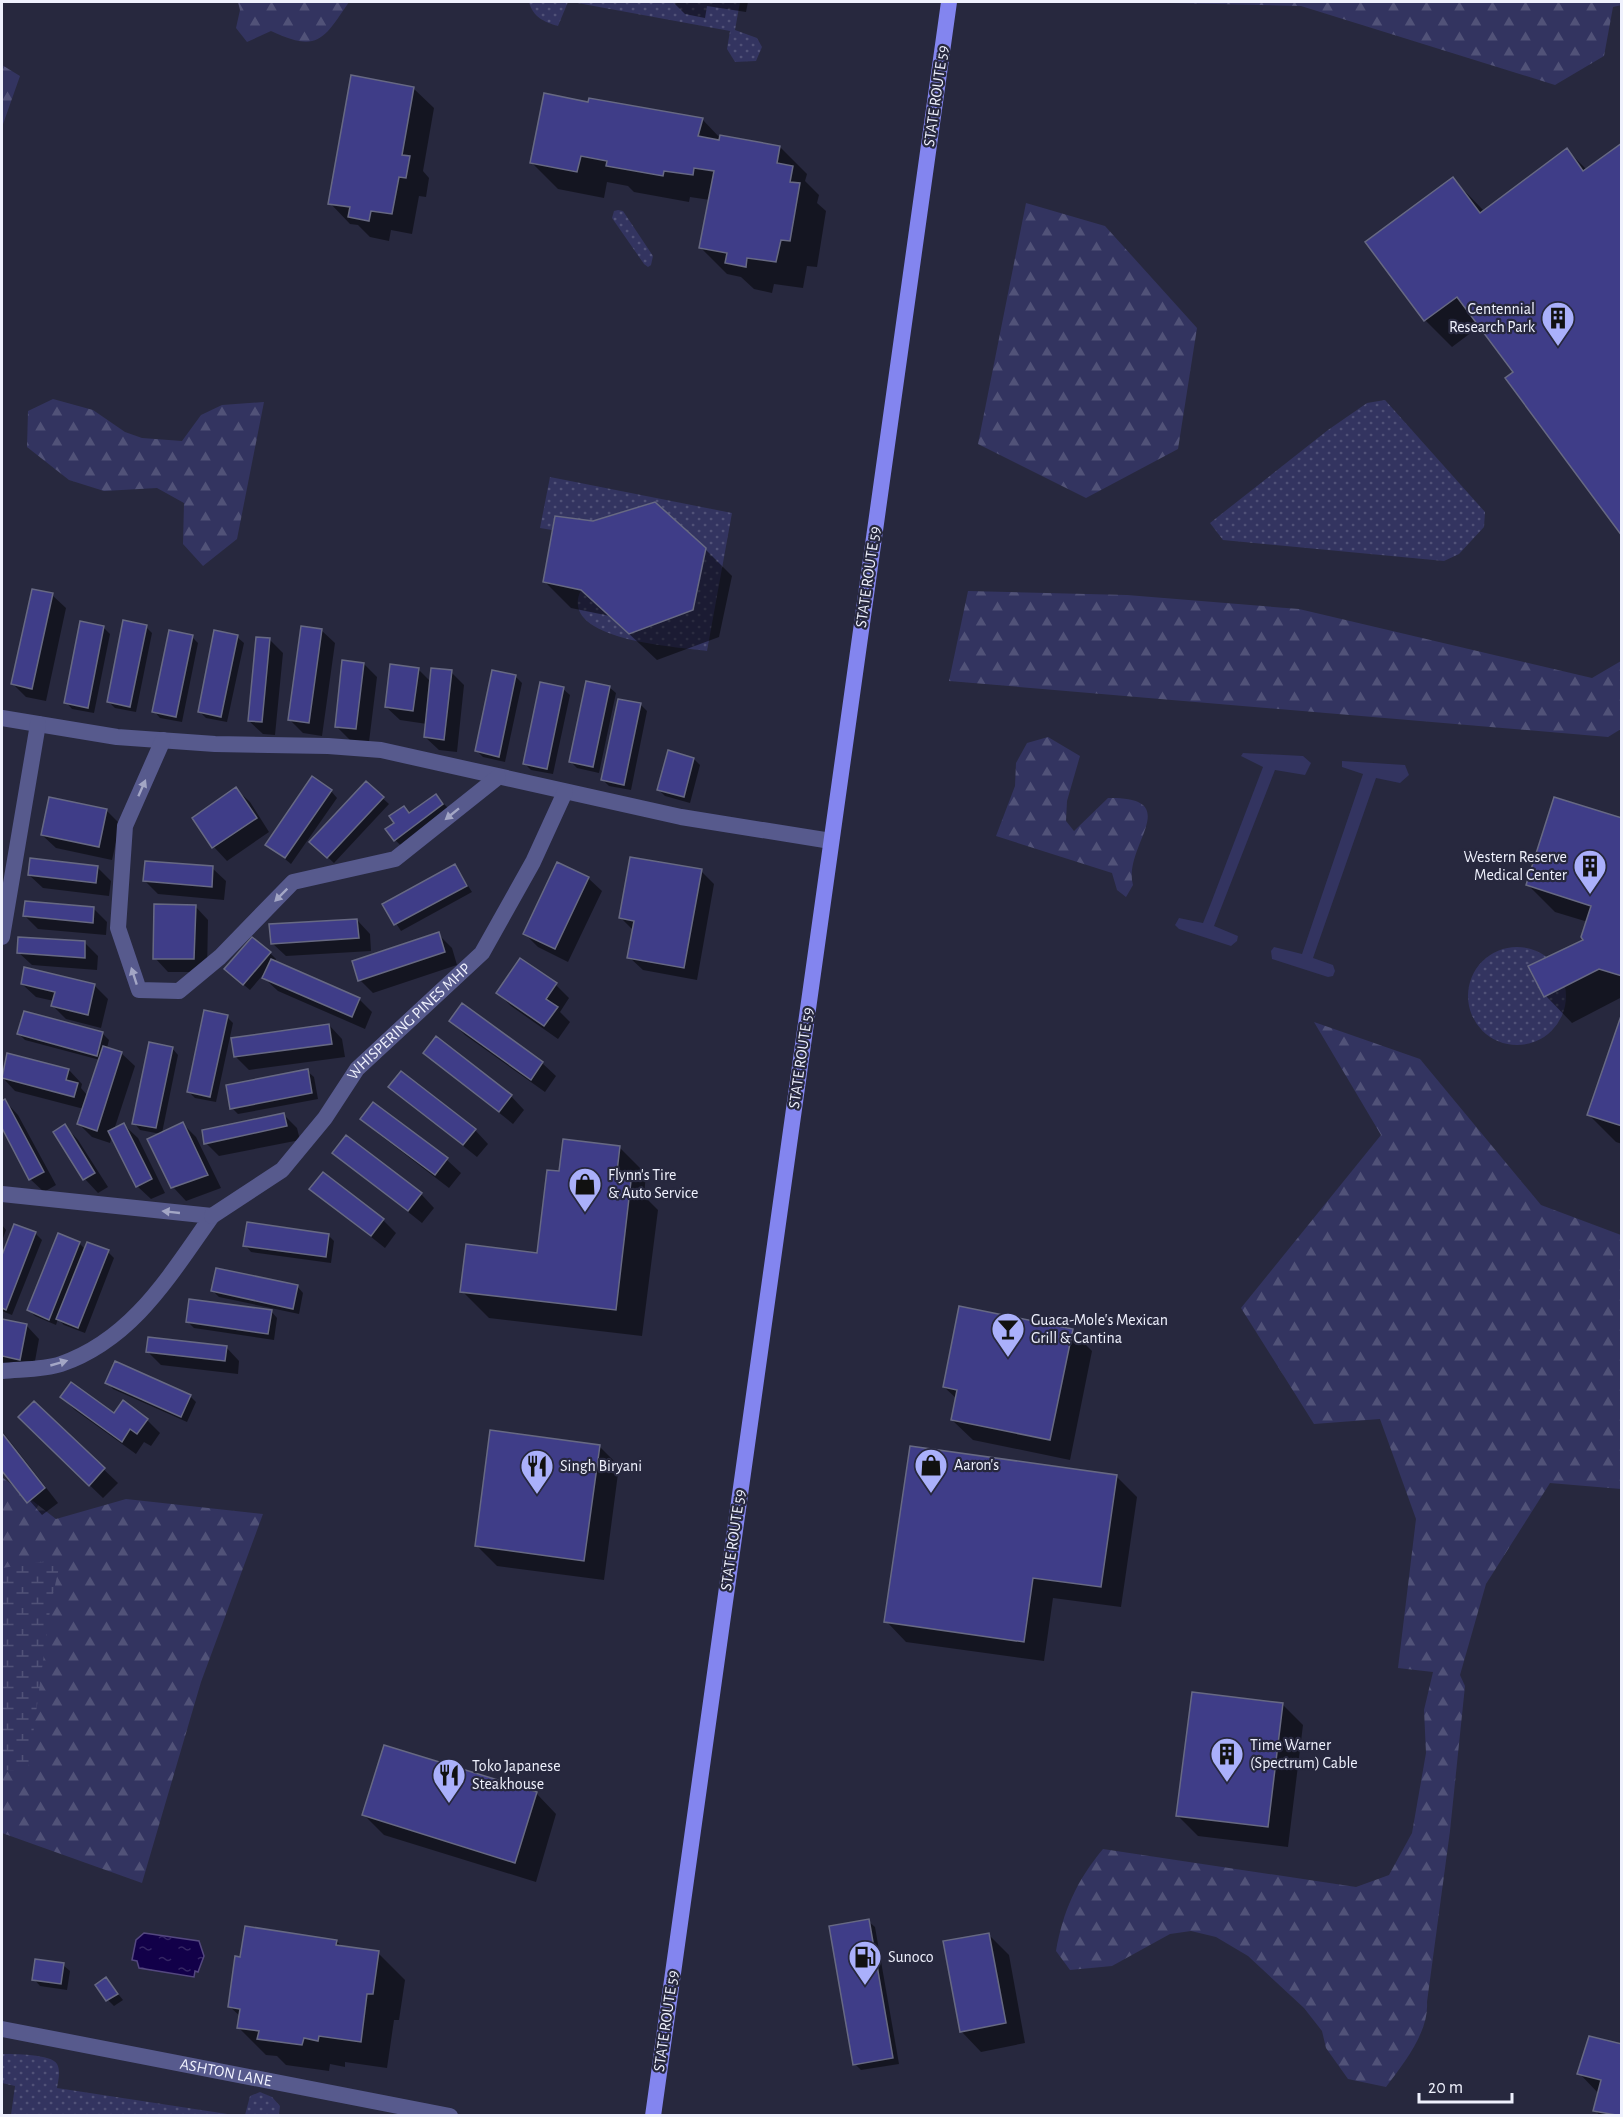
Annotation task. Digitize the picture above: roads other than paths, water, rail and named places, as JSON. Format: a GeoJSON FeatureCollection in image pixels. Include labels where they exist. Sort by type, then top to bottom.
{"type":"FeatureCollection","features":[{"type":"Feature","properties":{"kind":"main road","name":"STATE ROUTE 59"},"geometry":{"type":"LineString","coordinates":[[653,2115],[949,2]]}},
{"type":"Feature","properties":{"kind":"street"},"geometry":{"type":"LineString","coordinates":[[2,718],[117,737],[381,750],[681,817],[831,841]]}},
{"type":"Feature","properties":{"kind":"street"},"geometry":{"type":"LineString","coordinates":[[2,936],[38,724]]}},
{"type":"Feature","properties":{"kind":"street"},"geometry":{"type":"LineString","coordinates":[[163,740],[125,826],[118,928],[139,990],[180,991],[220,957],[293,882],[395,859],[498,777]]}},
{"type":"Feature","properties":{"kind":"street","name":"WHISPERING PINES MHP"},"geometry":{"type":"LineString","coordinates":[[2,1371],[59,1365],[108,1342],[145,1309],[212,1216],[282,1170],[325,1118],[357,1069],[482,953],[533,861],[565,792]]}},
{"type":"Feature","properties":{"kind":"street"},"geometry":{"type":"LineString","coordinates":[[2,1194],[212,1216]]}},
{"type":"Feature","properties":{"kind":"street","name":"ASHTON LANE"},"geometry":{"type":"LineString","coordinates":[[2,2030],[450,2115]]}},
{"type":"Feature","properties":{"kind":"water"},"geometry":{"type":"Polygon","coordinates":[[[144,1933],[199,1941],[204,1956],[198,1972],[195,1971],[194,1977],[139,1968],[137,1961],[132,1960],[136,1940],[144,1933]]]}},
{"type":"Feature","properties":{"kind":"place","name":"Centennial Research Park"},"geometry":{"type":"Point","coordinates":[1558,347]}},
{"type":"Feature","properties":{"kind":"place","name":"Western Reserve Medical Center"},"geometry":{"type":"Point","coordinates":[1590,895]}},
{"type":"Feature","properties":{"kind":"place","name":"Flynn's Tire & Auto Service"},"geometry":{"type":"Point","coordinates":[585,1213]}},
{"type":"Feature","properties":{"kind":"place","name":"Guaca-Mole's Mexican Grill & Cantina"},"geometry":{"type":"Point","coordinates":[1008,1358]}},
{"type":"Feature","properties":{"kind":"place","name":"Aaron's"},"geometry":{"type":"Point","coordinates":[931,1494]}},
{"type":"Feature","properties":{"kind":"place","name":"Singh Biryani"},"geometry":{"type":"Point","coordinates":[537,1495]}},
{"type":"Feature","properties":{"kind":"place","name":"Time Warner (Spectrum) Cable"},"geometry":{"type":"Point","coordinates":[1227,1783]}},
{"type":"Feature","properties":{"kind":"place","name":"Toko Japanese Steakhouse"},"geometry":{"type":"Point","coordinates":[449,1804]}},
{"type":"Feature","properties":{"kind":"place","name":"Sunoco"},"geometry":{"type":"Point","coordinates":[865,1986]}}]}
